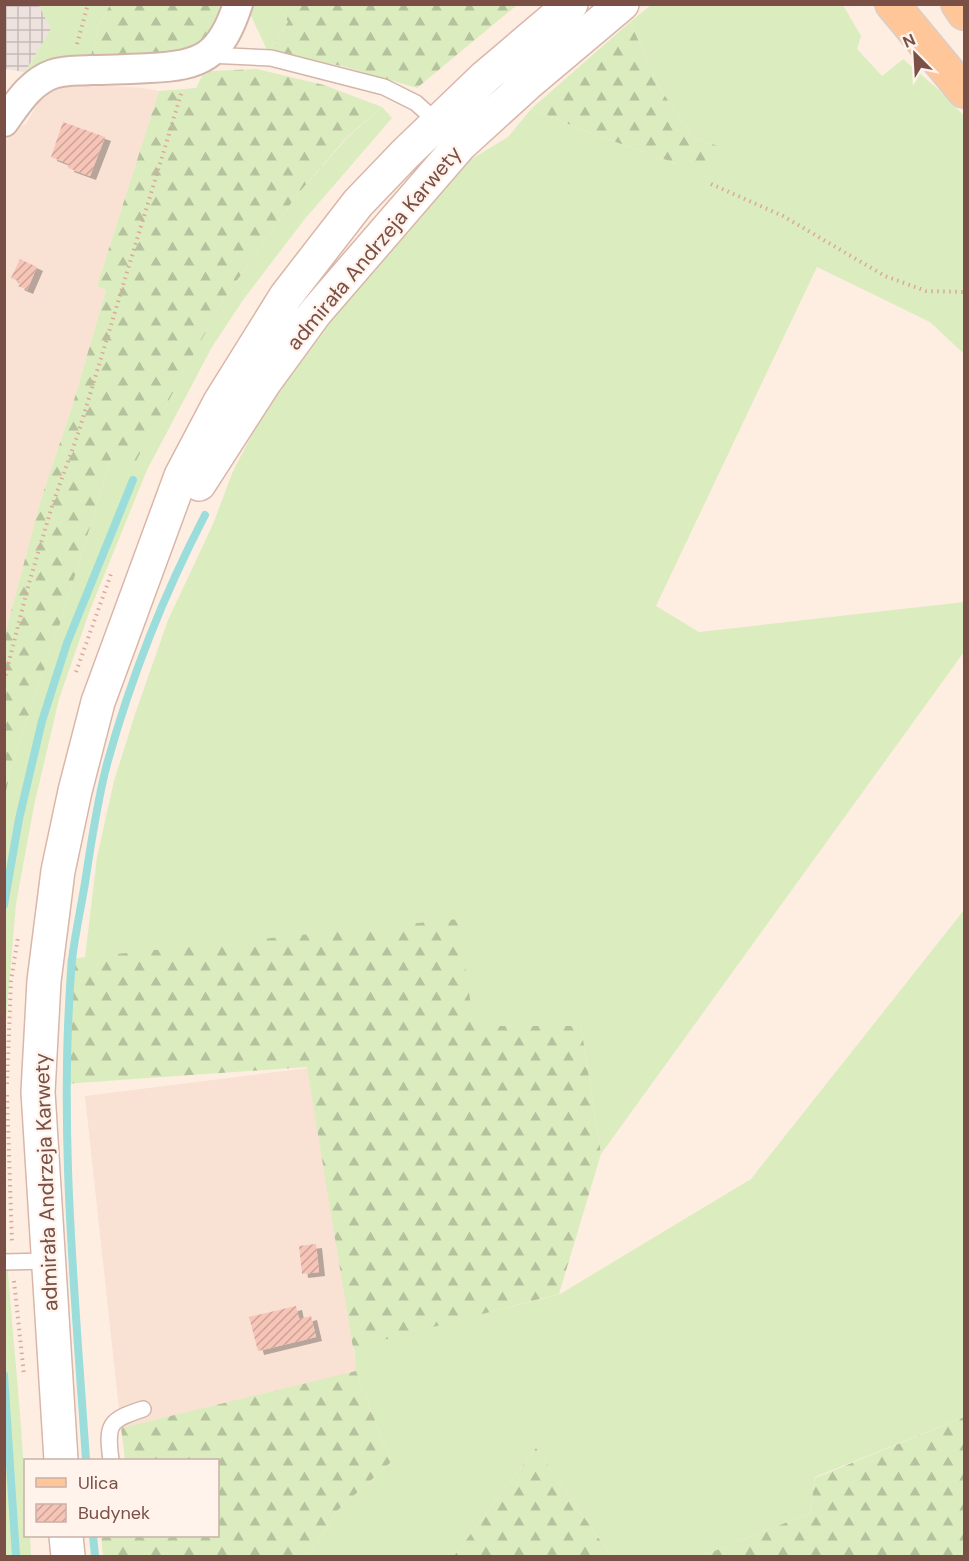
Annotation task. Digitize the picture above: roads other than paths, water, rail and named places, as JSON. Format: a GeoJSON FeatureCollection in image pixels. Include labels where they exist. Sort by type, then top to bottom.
{"type":"FeatureCollection","features":[{"type":"Feature","properties":{"kind":"main road","name":"admirała Andrzeja Karwety"},"geometry":{"type":"LineString","coordinates":[[150,559],[264,382],[288,347],[342,279],[460,145],[527,84],[622,4]]}},
{"type":"Feature","properties":{"kind":"main road"},"geometry":{"type":"LineString","coordinates":[[892,4],[964,92]]}},
{"type":"Feature","properties":{"kind":"main road"},"geometry":{"type":"LineString","coordinates":[[958,4],[964,13]]}},
{"type":"Feature","properties":{"kind":"main road","name":"admirała Andrzeja Karwety"},"geometry":{"type":"LineString","coordinates":[[61,1459],[38,1092],[44,981],[58,871],[75,791],[98,702],[181,476],[220,402],[264,330],[313,260],[358,203],[437,122],[558,10]]}},
{"type":"Feature","properties":{"kind":"main road"},"geometry":{"type":"LineString","coordinates":[[66,1537],[68,1557]]}},
{"type":"Feature","properties":{"kind":"street"},"geometry":{"type":"LineString","coordinates":[[4,123],[36,83],[52,74],[70,71],[172,67],[199,60],[216,48],[229,29],[238,4]]}},
{"type":"Feature","properties":{"kind":"lane"},"geometry":{"type":"LineString","coordinates":[[199,60],[271,58],[384,87],[416,103],[437,122]]}},
{"type":"Feature","properties":{"kind":"lane"},"geometry":{"type":"LineString","coordinates":[[4,1262],[48,1260]]}},
{"type":"Feature","properties":{"kind":"lane"},"geometry":{"type":"LineString","coordinates":[[111,1459],[109,1443],[111,1428],[118,1417],[143,1409]]}},
{"type":"Feature","properties":{"kind":"waterway"},"geometry":{"type":"LineString","coordinates":[[4,905],[19,819],[42,721],[67,643],[133,480]]}},
{"type":"Feature","properties":{"kind":"waterway"},"geometry":{"type":"LineString","coordinates":[[86,1459],[67,1148],[68,1023],[72,960],[97,808],[116,732],[150,636],[205,515]]}},
{"type":"Feature","properties":{"kind":"waterway"},"geometry":{"type":"LineString","coordinates":[[4,1375],[16,1556]]}},
{"type":"Feature","properties":{"kind":"waterway"},"geometry":{"type":"LineString","coordinates":[[93,1537],[95,1556]]}}]}
